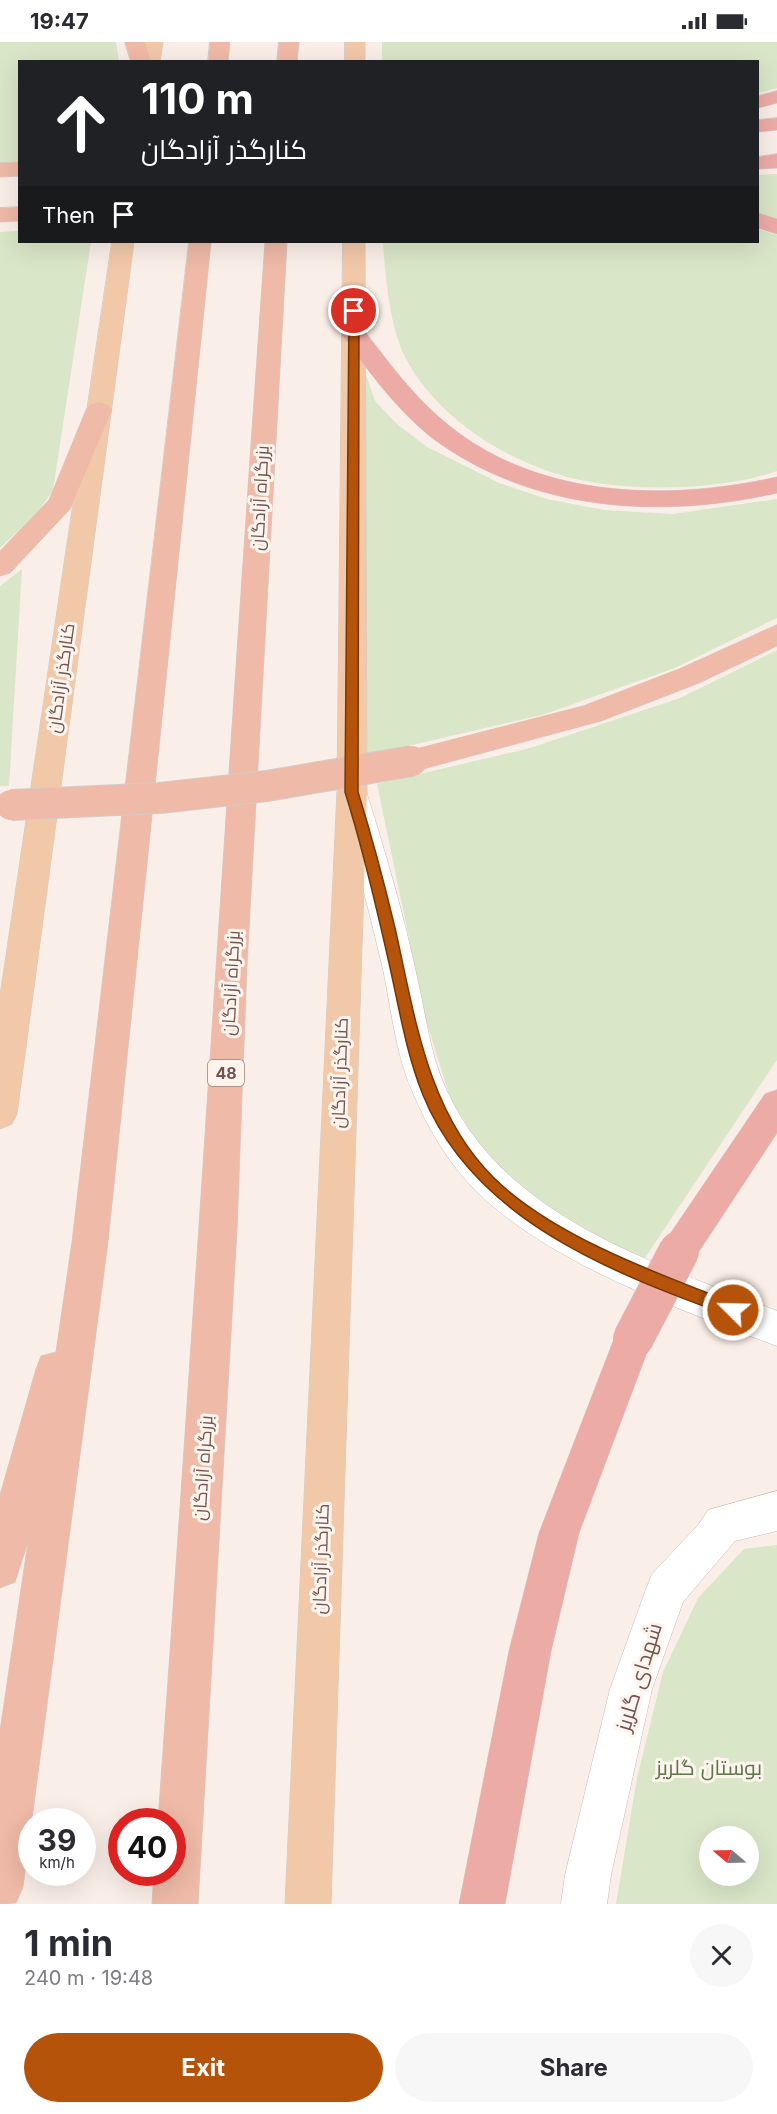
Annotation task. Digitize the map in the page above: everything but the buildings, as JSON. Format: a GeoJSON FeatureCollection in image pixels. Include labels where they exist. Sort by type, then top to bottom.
{"type":"FeatureCollection","features":[{"type":"Feature","properties":{"kind":"highway"},"geometry":{"type":"LineString","coordinates":[[135,42],[140,60]]}},
{"type":"Feature","properties":{"kind":"highway"},"geometry":{"type":"LineString","coordinates":[[218,60],[220,42]]}},
{"type":"Feature","properties":{"kind":"highway"},"geometry":{"type":"LineString","coordinates":[[287,60],[288,42]]}},
{"type":"Feature","properties":{"kind":"highway"},"geometry":{"type":"LineString","coordinates":[[759,102],[777,97]]}},
{"type":"Feature","properties":{"kind":"highway"},"geometry":{"type":"LineString","coordinates":[[759,126],[777,124]]}},
{"type":"Feature","properties":{"kind":"highway"},"geometry":{"type":"LineString","coordinates":[[759,163],[777,161]]}},
{"type":"Feature","properties":{"kind":"highway"},"geometry":{"type":"LineString","coordinates":[[0,170],[18,169]]}},
{"type":"Feature","properties":{"kind":"highway"},"geometry":{"type":"LineString","coordinates":[[0,215],[18,214]]}},
{"type":"Feature","properties":{"kind":"highway"},"geometry":{"type":"LineString","coordinates":[[759,220],[777,227]]}},
{"type":"Feature","properties":{"kind":"highway"},"geometry":{"type":"LineString","coordinates":[[0,1887],[90,1242],[200,243]]}},
{"type":"Feature","properties":{"kind":"highway","name":"بزرگراه آزادگان"},"geometry":{"type":"LineString","coordinates":[[175,1904],[219,1229],[231,965],[276,243]]}},
{"type":"Feature","properties":{"kind":"highway"},"geometry":{"type":"LineString","coordinates":[[354,334],[410,403],[444,434],[478,456],[522,477],[564,489],[610,498],[653,500],[714,497],[777,485]]}},
{"type":"Feature","properties":{"kind":"highway"},"geometry":{"type":"LineString","coordinates":[[0,567],[39,530],[61,503],[99,410]]}},
{"type":"Feature","properties":{"kind":"highway"},"geometry":{"type":"LineString","coordinates":[[6,804],[160,798],[267,786],[412,761],[591,714],[689,676],[777,635]]}},
{"type":"Feature","properties":{"kind":"highway"},"geometry":{"type":"LineString","coordinates":[[482,1904],[525,1674],[559,1533],[633,1339],[679,1251],[777,1104]]}},
{"type":"Feature","properties":{"kind":"highway"},"geometry":{"type":"LineString","coordinates":[[0,1568],[90,1242]]}},
{"type":"Feature","properties":{"kind":"main road"},"geometry":{"type":"LineString","coordinates":[[150,60],[153,42]]}},
{"type":"Feature","properties":{"kind":"main road"},"geometry":{"type":"LineString","coordinates":[[355,42],[355,60]]}},
{"type":"Feature","properties":{"kind":"main road","name":"کنارگذر آزادگان"},"geometry":{"type":"LineString","coordinates":[[0,1114],[123,243]]}},
{"type":"Feature","properties":{"kind":"main road","name":"کنارگذر آزادگان"},"geometry":{"type":"LineString","coordinates":[[308,1904],[352,792],[354,243]]}},
{"type":"Feature","properties":{"kind":"street"},"geometry":{"type":"LineString","coordinates":[[352,792],[374,866],[415,1049],[430,1095],[454,1138],[468,1156],[489,1182],[535,1217],[620,1265],[777,1329]]}},
{"type":"Feature","properties":{"kind":"street","name":"شهدای گلریز"},"geometry":{"type":"LineString","coordinates":[[584,1904],[588,1875],[631,1689],[667,1588],[713,1538],[722,1524],[777,1511]]}},
{"type":"Feature","properties":{"kind":"green space"},"geometry":{"type":"Polygon","coordinates":[[[0,42],[116,42],[119,60],[18,60],[18,161],[0,162],[0,42]]]}},
{"type":"Feature","properties":{"kind":"green space"},"geometry":{"type":"Polygon","coordinates":[[[382,42],[777,42],[777,88],[759,93],[759,60],[382,60],[382,42]]]}},
{"type":"Feature","properties":{"kind":"green space"},"geometry":{"type":"Polygon","coordinates":[[[777,174],[777,220],[759,213],[759,175],[777,174]]]}},
{"type":"Feature","properties":{"kind":"green space"},"geometry":{"type":"Polygon","coordinates":[[[759,229],[777,235],[777,471],[726,483],[667,488],[637,487],[581,480],[534,466],[512,456],[469,430],[433,397],[418,378],[400,345],[387,285],[383,243],[759,243],[759,229]]]}},
{"type":"Feature","properties":{"kind":"green space"},"geometry":{"type":"Polygon","coordinates":[[[18,231],[18,243],[91,243],[53,490],[37,513],[0,548],[0,232],[18,231]]]}},
{"type":"Feature","properties":{"kind":"green space"},"geometry":{"type":"Polygon","coordinates":[[[365,371],[375,401],[397,424],[427,447],[499,483],[547,499],[604,510],[672,514],[777,499],[777,618],[675,668],[545,714],[365,756],[365,371]]]}},
{"type":"Feature","properties":{"kind":"green space"},"geometry":{"type":"Polygon","coordinates":[[[22,569],[9,786],[0,786],[0,586],[22,569]]]}},
{"type":"Feature","properties":{"kind":"green space"},"geometry":{"type":"Polygon","coordinates":[[[777,650],[777,1060],[639,1267],[558,1222],[483,1151],[450,1098],[426,1020],[377,784],[530,748],[680,698],[777,650]]]}},
{"type":"Feature","properties":{"kind":"green space","name":"بوستان گلریز"},"geometry":{"type":"Polygon","coordinates":[[[777,1545],[777,1904],[616,1904],[637,1778],[663,1672],[698,1598],[744,1549],[777,1545]]]}},
{"type":"Feature","properties":{"kind":"route"},"geometry":{"type":"LineString","coordinates":[[354,311],[352,792],[374,866],[415,1049],[430,1095],[454,1138],[489,1182],[535,1217],[620,1265],[733,1310]]}}]}
